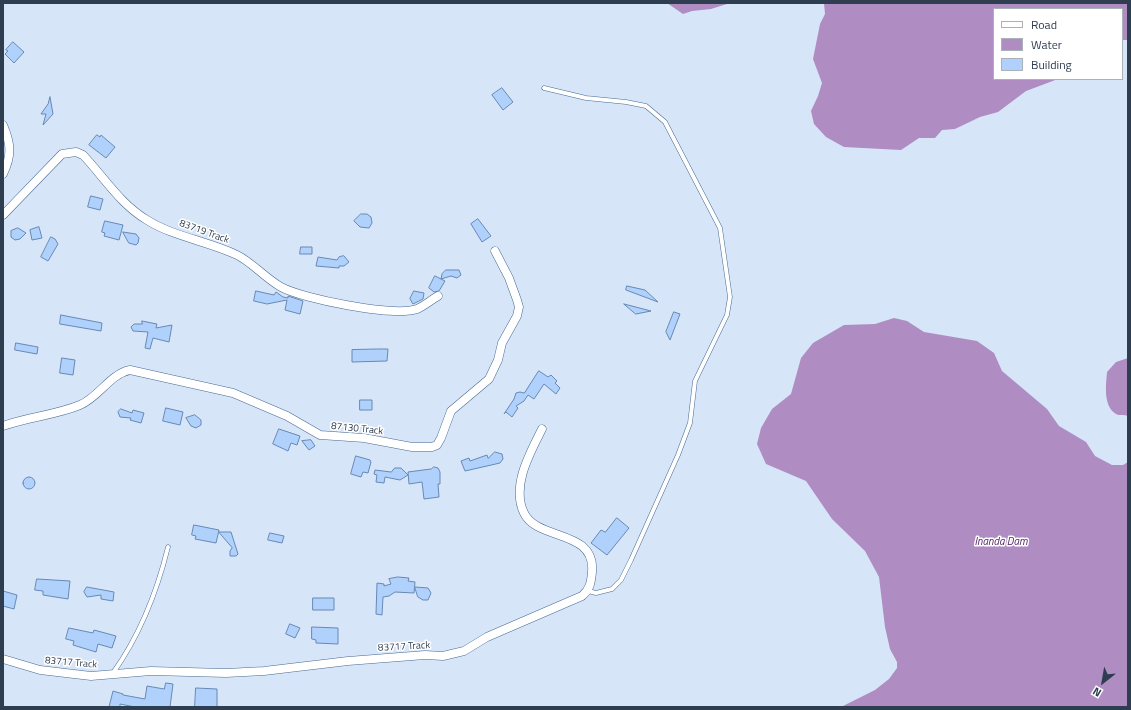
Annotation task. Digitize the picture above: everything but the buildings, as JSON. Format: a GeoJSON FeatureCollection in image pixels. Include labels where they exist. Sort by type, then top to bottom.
{"type":"FeatureCollection","features":[{"type":"Feature","properties":{"kind":"street"},"geometry":{"type":"LineString","coordinates":[[3,125],[11,148],[10,158],[3,174]]}},
{"type":"Feature","properties":{"kind":"street","name":"83719 Track"},"geometry":{"type":"LineString","coordinates":[[3,215],[62,154],[76,152],[84,155],[115,193],[147,220],[238,255],[268,279],[296,294],[341,304],[397,311],[418,309],[438,296]]}},
{"type":"Feature","properties":{"kind":"street","name":"87130 Track"},"geometry":{"type":"LineString","coordinates":[[3,426],[20,420],[80,405],[93,397],[120,374],[130,370],[233,393],[287,416],[320,435],[364,438],[412,447],[432,447],[437,445],[441,438],[451,411],[489,379],[498,360],[502,343],[517,316],[519,307],[517,300],[509,278],[495,251]]}},
{"type":"Feature","properties":{"kind":"street"},"geometry":{"type":"LineString","coordinates":[[542,429],[523,474],[520,491],[521,504],[528,519],[534,525],[572,540],[584,548],[590,555],[593,566],[591,584],[588,591]]}},
{"type":"Feature","properties":{"kind":"street","name":"83717 Track"},"geometry":{"type":"LineString","coordinates":[[3,659],[40,670],[91,676],[151,671],[226,673],[264,671],[348,661],[453,655],[487,637],[582,596],[588,591]]}},
{"type":"Feature","properties":{"kind":"lane"},"geometry":{"type":"LineString","coordinates":[[544,88],[586,98],[626,102],[646,106],[665,122],[720,228],[730,297],[727,315],[695,381],[690,424],[678,455],[631,560],[621,580],[612,589],[596,593],[588,591]]}},
{"type":"Feature","properties":{"kind":"lane"},"geometry":{"type":"LineString","coordinates":[[113,674],[139,630],[158,585],[168,547]]}},
{"type":"Feature","properties":{"kind":"water"},"geometry":{"type":"Polygon","coordinates":[[[667,3],[730,3],[711,9],[692,11],[683,14],[667,3]]]}},
{"type":"Feature","properties":{"kind":"water"},"geometry":{"type":"Polygon","coordinates":[[[824,3],[1128,3],[1128,40],[1123,40],[1123,8],[993,8],[993,80],[1055,80],[1026,91],[998,112],[980,117],[955,129],[942,130],[935,138],[919,138],[901,150],[844,147],[826,137],[814,124],[811,111],[822,83],[813,59],[820,24],[825,14],[824,3]]]}},
{"type":"Feature","properties":{"kind":"water","name":"Inanda Dam"},"geometry":{"type":"Polygon","coordinates":[[[894,318],[907,321],[924,332],[977,341],[994,353],[1002,371],[1047,409],[1059,426],[1086,442],[1095,456],[1112,465],[1123,465],[1128,462],[1128,707],[841,707],[875,690],[889,679],[897,668],[897,662],[890,649],[885,627],[879,577],[865,551],[832,519],[806,481],[766,464],[757,444],[761,428],[772,409],[791,394],[801,358],[813,343],[844,325],[875,324],[894,318]]]}},
{"type":"Feature","properties":{"kind":"water"},"geometry":{"type":"Polygon","coordinates":[[[1128,358],[1128,416],[1117,415],[1109,406],[1107,401],[1107,372],[1116,362],[1128,358]]]}}]}
